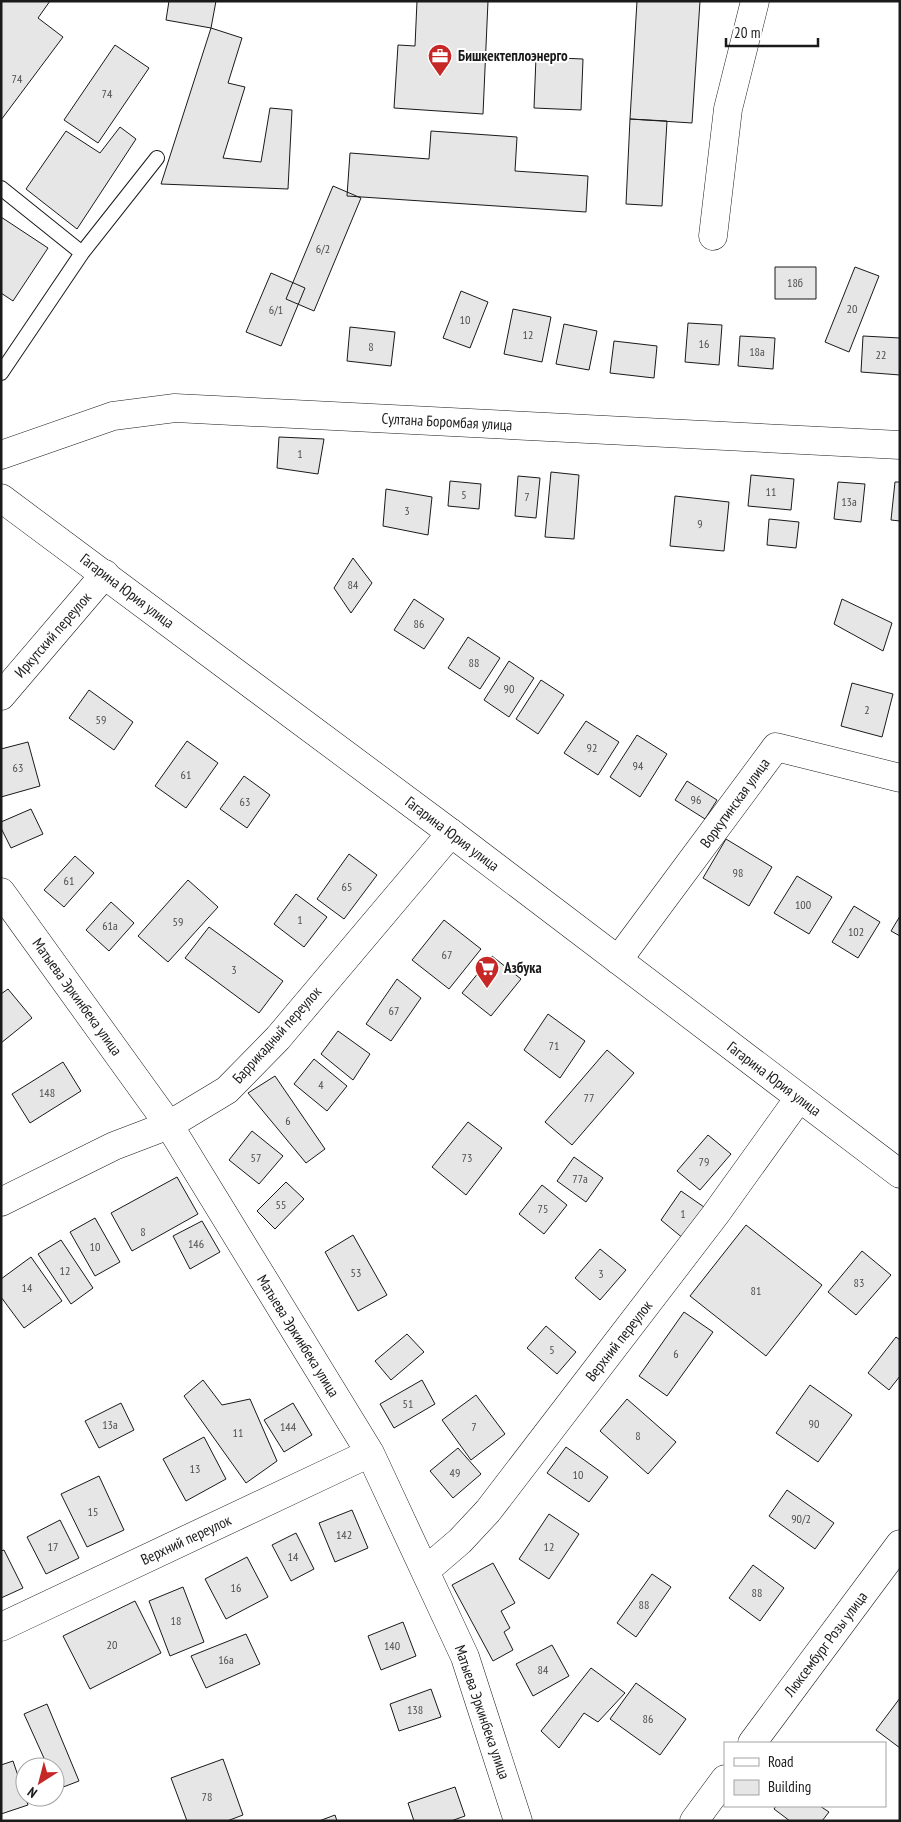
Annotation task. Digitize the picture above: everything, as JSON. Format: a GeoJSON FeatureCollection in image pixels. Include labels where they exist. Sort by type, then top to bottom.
{"type":"FeatureCollection","features":[{"type":"Feature","properties":{"kind":"street"},"geometry":{"type":"LineString","coordinates":[[713,236],[728,110],[755,1]]}},
{"type":"Feature","properties":{"kind":"street","name":"Султана Боромбая улица"},"geometry":{"type":"LineString","coordinates":[[1,455],[113,416],[175,408],[900,445]]}},
{"type":"Feature","properties":{"kind":"street","name":"Гагарина Юрия улица"},"geometry":{"type":"LineString","coordinates":[[1,498],[451,833],[900,1174]]}},
{"type":"Feature","properties":{"kind":"street","name":"Иркутский переулок"},"geometry":{"type":"LineString","coordinates":[[1,696],[105,574]]}},
{"type":"Feature","properties":{"kind":"street","name":"Воркутинская улица"},"geometry":{"type":"LineString","coordinates":[[618,960],[776,747],[900,778]]}},
{"type":"Feature","properties":{"kind":"street","name":"Баррикадный переулок"},"geometry":{"type":"LineString","coordinates":[[1,1202],[114,1146],[169,1126],[227,1090],[254,1065],[451,833]]}},
{"type":"Feature","properties":{"kind":"street","name":"Матыева Эркинбека улица"},"geometry":{"type":"LineString","coordinates":[[1,892],[169,1126],[370,1454],[465,1657],[518,1821]]}},
{"type":"Feature","properties":{"kind":"street","name":"Верхний переулок"},"geometry":{"type":"LineString","coordinates":[[425,1571],[460,1541],[488,1511],[716,1215],[799,1098]]}},
{"type":"Feature","properties":{"kind":"street","name":"Верхний переулок"},"geometry":{"type":"LineString","coordinates":[[1,1627],[370,1454]]}},
{"type":"Feature","properties":{"kind":"street","name":"Люксембург Розы улица"},"geometry":{"type":"LineString","coordinates":[[753,1742],[900,1544]]}},
{"type":"Feature","properties":{"kind":"street"},"geometry":{"type":"LineString","coordinates":[[694,1821],[724,1780]]}},
{"type":"Feature","properties":{"kind":"lane"},"geometry":{"type":"LineString","coordinates":[[1,373],[82,253],[157,158]]}},
{"type":"Feature","properties":{"kind":"lane"},"geometry":{"type":"LineString","coordinates":[[1,188],[82,253]]}},
{"type":"Feature","properties":{"kind":"building"},"geometry":{"type":"Polygon","coordinates":[[[1,1],[50,1],[38,18],[63,37],[1,120],[1,1]]]}},
{"type":"Feature","properties":{"kind":"building"},"geometry":{"type":"Polygon","coordinates":[[[169,1],[216,1],[211,28],[166,20],[169,1]]]}},
{"type":"Feature","properties":{"kind":"building","name":"Бишкектеплоэнерго"},"geometry":{"type":"Polygon","coordinates":[[[417,1],[488,1],[483,114],[394,108],[398,45],[415,46],[417,1]]]}},
{"type":"Feature","properties":{"kind":"building"},"geometry":{"type":"Polygon","coordinates":[[[637,1],[700,1],[692,123],[630,119],[637,1]]]}},
{"type":"Feature","properties":{"kind":"building"},"geometry":{"type":"Polygon","coordinates":[[[211,28],[242,38],[228,83],[245,87],[223,158],[261,162],[270,108],[292,110],[288,189],[161,184],[211,28]]]}},
{"type":"Feature","properties":{"kind":"building"},"geometry":{"type":"Polygon","coordinates":[[[115,45],[149,68],[98,143],[64,120],[115,45]]]}},
{"type":"Feature","properties":{"kind":"building"},"geometry":{"type":"Polygon","coordinates":[[[536,57],[583,59],[581,110],[534,108],[536,57]]]}},
{"type":"Feature","properties":{"kind":"building"},"geometry":{"type":"Polygon","coordinates":[[[630,119],[667,121],[662,206],[626,204],[630,119]]]}},
{"type":"Feature","properties":{"kind":"building"},"geometry":{"type":"Polygon","coordinates":[[[120,127],[136,139],[77,229],[26,189],[66,131],[100,153],[120,127]]]}},
{"type":"Feature","properties":{"kind":"building"},"geometry":{"type":"Polygon","coordinates":[[[431,131],[517,137],[515,171],[588,176],[586,212],[347,196],[350,153],[429,159],[431,131]]]}},
{"type":"Feature","properties":{"kind":"building"},"geometry":{"type":"Polygon","coordinates":[[[333,186],[361,198],[314,311],[286,299],[333,186]]]}},
{"type":"Feature","properties":{"kind":"building"},"geometry":{"type":"Polygon","coordinates":[[[1,217],[48,248],[13,301],[1,293],[1,217]]]}},
{"type":"Feature","properties":{"kind":"building"},"geometry":{"type":"Polygon","coordinates":[[[775,267],[816,267],[816,299],[775,299],[775,267]]]}},
{"type":"Feature","properties":{"kind":"building"},"geometry":{"type":"Polygon","coordinates":[[[855,267],[879,276],[849,352],[825,342],[855,267]]]}},
{"type":"Feature","properties":{"kind":"building"},"geometry":{"type":"Polygon","coordinates":[[[271,273],[305,288],[281,346],[246,332],[271,273]]]}},
{"type":"Feature","properties":{"kind":"building"},"geometry":{"type":"Polygon","coordinates":[[[461,291],[488,302],[470,348],[443,338],[461,291]]]}},
{"type":"Feature","properties":{"kind":"building"},"geometry":{"type":"Polygon","coordinates":[[[513,309],[551,317],[542,362],[504,354],[513,309]]]}},
{"type":"Feature","properties":{"kind":"building"},"geometry":{"type":"Polygon","coordinates":[[[688,323],[722,325],[719,365],[685,362],[688,323]]]}},
{"type":"Feature","properties":{"kind":"building"},"geometry":{"type":"Polygon","coordinates":[[[564,324],[597,331],[589,370],[556,364],[564,324]]]}},
{"type":"Feature","properties":{"kind":"building"},"geometry":{"type":"Polygon","coordinates":[[[350,327],[395,332],[391,366],[347,361],[350,327]]]}},
{"type":"Feature","properties":{"kind":"building"},"geometry":{"type":"Polygon","coordinates":[[[740,336],[775,338],[773,369],[738,366],[740,336]]]}},
{"type":"Feature","properties":{"kind":"building"},"geometry":{"type":"Polygon","coordinates":[[[863,336],[900,338],[900,375],[861,372],[863,336]]]}},
{"type":"Feature","properties":{"kind":"building"},"geometry":{"type":"Polygon","coordinates":[[[614,341],[657,346],[654,378],[610,373],[614,341]]]}},
{"type":"Feature","properties":{"kind":"building"},"geometry":{"type":"Polygon","coordinates":[[[279,437],[324,439],[318,474],[277,468],[279,437]]]}},
{"type":"Feature","properties":{"kind":"building"},"geometry":{"type":"Polygon","coordinates":[[[551,472],[579,475],[574,539],[545,537],[551,472]]]}},
{"type":"Feature","properties":{"kind":"building"},"geometry":{"type":"Polygon","coordinates":[[[751,475],[794,479],[791,510],[748,506],[751,475]]]}},
{"type":"Feature","properties":{"kind":"building"},"geometry":{"type":"Polygon","coordinates":[[[518,476],[540,478],[536,518],[515,516],[518,476]]]}},
{"type":"Feature","properties":{"kind":"building"},"geometry":{"type":"Polygon","coordinates":[[[450,481],[481,484],[479,509],[448,506],[450,481]]]}},
{"type":"Feature","properties":{"kind":"building"},"geometry":{"type":"Polygon","coordinates":[[[838,482],[865,484],[861,522],[834,519],[838,482]]]}},
{"type":"Feature","properties":{"kind":"building"},"geometry":{"type":"Polygon","coordinates":[[[895,482],[900,482],[900,521],[891,520],[895,482]]]}},
{"type":"Feature","properties":{"kind":"building"},"geometry":{"type":"Polygon","coordinates":[[[386,489],[432,497],[428,535],[383,526],[386,489]]]}},
{"type":"Feature","properties":{"kind":"building"},"geometry":{"type":"Polygon","coordinates":[[[675,496],[729,502],[724,551],[670,546],[675,496]]]}},
{"type":"Feature","properties":{"kind":"building"},"geometry":{"type":"Polygon","coordinates":[[[769,519],[799,522],[796,548],[767,545],[769,519]]]}},
{"type":"Feature","properties":{"kind":"building"},"geometry":{"type":"Polygon","coordinates":[[[353,558],[372,583],[351,613],[334,588],[353,558]]]}},
{"type":"Feature","properties":{"kind":"building"},"geometry":{"type":"Polygon","coordinates":[[[414,599],[444,619],[424,649],[394,630],[414,599]]]}},
{"type":"Feature","properties":{"kind":"building"},"geometry":{"type":"Polygon","coordinates":[[[842,599],[892,623],[883,651],[834,624],[842,599]]]}},
{"type":"Feature","properties":{"kind":"building"},"geometry":{"type":"Polygon","coordinates":[[[468,637],[500,658],[480,689],[448,668],[468,637]]]}},
{"type":"Feature","properties":{"kind":"building"},"geometry":{"type":"Polygon","coordinates":[[[509,661],[534,678],[509,717],[484,700],[509,661]]]}},
{"type":"Feature","properties":{"kind":"building"},"geometry":{"type":"Polygon","coordinates":[[[541,680],[564,695],[538,734],[516,719],[541,680]]]}},
{"type":"Feature","properties":{"kind":"building"},"geometry":{"type":"Polygon","coordinates":[[[852,683],[893,694],[882,737],[841,726],[852,683]]]}},
{"type":"Feature","properties":{"kind":"building"},"geometry":{"type":"Polygon","coordinates":[[[89,690],[133,722],[114,750],[69,718],[89,690]]]}},
{"type":"Feature","properties":{"kind":"building"},"geometry":{"type":"Polygon","coordinates":[[[586,721],[619,742],[598,775],[564,753],[586,721]]]}},
{"type":"Feature","properties":{"kind":"building"},"geometry":{"type":"Polygon","coordinates":[[[637,735],[667,754],[640,797],[610,777],[637,735]]]}},
{"type":"Feature","properties":{"kind":"building"},"geometry":{"type":"Polygon","coordinates":[[[187,741],[218,763],[186,808],[155,786],[187,741]]]}},
{"type":"Feature","properties":{"kind":"building"},"geometry":{"type":"Polygon","coordinates":[[[28,742],[40,786],[1,797],[1,749],[28,742]]]}},
{"type":"Feature","properties":{"kind":"building"},"geometry":{"type":"Polygon","coordinates":[[[244,776],[270,795],[247,828],[220,809],[244,776]]]}},
{"type":"Feature","properties":{"kind":"building"},"geometry":{"type":"Polygon","coordinates":[[[687,781],[717,800],[705,819],[675,800],[687,781]]]}},
{"type":"Feature","properties":{"kind":"building"},"geometry":{"type":"Polygon","coordinates":[[[31,809],[43,834],[11,848],[1,828],[1,822],[31,809]]]}},
{"type":"Feature","properties":{"kind":"building"},"geometry":{"type":"Polygon","coordinates":[[[726,839],[772,867],[749,906],[703,878],[726,839]]]}},
{"type":"Feature","properties":{"kind":"building"},"geometry":{"type":"Polygon","coordinates":[[[349,854],[377,875],[344,919],[317,899],[349,854]]]}},
{"type":"Feature","properties":{"kind":"building"},"geometry":{"type":"Polygon","coordinates":[[[75,856],[94,873],[64,907],[44,890],[75,856]]]}},
{"type":"Feature","properties":{"kind":"building"},"geometry":{"type":"Polygon","coordinates":[[[797,876],[832,897],[809,934],[774,913],[797,876]]]}},
{"type":"Feature","properties":{"kind":"building"},"geometry":{"type":"Polygon","coordinates":[[[188,880],[218,907],[168,962],[138,936],[188,880]]]}},
{"type":"Feature","properties":{"kind":"building"},"geometry":{"type":"Polygon","coordinates":[[[296,894],[327,917],[304,947],[274,924],[296,894]]]}},
{"type":"Feature","properties":{"kind":"building"},"geometry":{"type":"Polygon","coordinates":[[[111,902],[134,923],[109,951],[86,930],[111,902]]]}},
{"type":"Feature","properties":{"kind":"building"},"geometry":{"type":"Polygon","coordinates":[[[854,906],[880,922],[858,958],[832,942],[854,906]]]}},
{"type":"Feature","properties":{"kind":"building"},"geometry":{"type":"Polygon","coordinates":[[[900,916],[900,936],[891,931],[900,916]]]}},
{"type":"Feature","properties":{"kind":"building"},"geometry":{"type":"Polygon","coordinates":[[[444,920],[481,949],[449,989],[412,960],[444,920]]]}},
{"type":"Feature","properties":{"kind":"building"},"geometry":{"type":"Polygon","coordinates":[[[209,927],[283,981],[259,1013],[185,958],[209,927]]]}},
{"type":"Feature","properties":{"kind":"building"},"geometry":{"type":"Polygon","coordinates":[[[492,956],[521,979],[491,1016],[462,993],[492,956]]]}},
{"type":"Feature","properties":{"kind":"building"},"geometry":{"type":"Polygon","coordinates":[[[397,979],[421,998],[391,1041],[366,1024],[397,979]]]}},
{"type":"Feature","properties":{"kind":"building"},"geometry":{"type":"Polygon","coordinates":[[[8,989],[32,1018],[1,1043],[1,994],[8,989]]]}},
{"type":"Feature","properties":{"kind":"building"},"geometry":{"type":"Polygon","coordinates":[[[548,1014],[585,1041],[560,1078],[524,1050],[548,1014]]]}},
{"type":"Feature","properties":{"kind":"building"},"geometry":{"type":"Polygon","coordinates":[[[338,1031],[370,1054],[353,1080],[321,1054],[338,1031]]]}},
{"type":"Feature","properties":{"kind":"building"},"geometry":{"type":"Polygon","coordinates":[[[607,1050],[634,1073],[572,1145],[545,1122],[607,1050]]]}},
{"type":"Feature","properties":{"kind":"building"},"geometry":{"type":"Polygon","coordinates":[[[314,1059],[347,1086],[327,1111],[294,1084],[314,1059]]]}},
{"type":"Feature","properties":{"kind":"building"},"geometry":{"type":"Polygon","coordinates":[[[63,1062],[81,1091],[30,1123],[12,1094],[63,1062]]]}},
{"type":"Feature","properties":{"kind":"building"},"geometry":{"type":"Polygon","coordinates":[[[275,1076],[325,1149],[306,1163],[248,1093],[275,1076]]]}},
{"type":"Feature","properties":{"kind":"building"},"geometry":{"type":"Polygon","coordinates":[[[468,1122],[502,1148],[466,1195],[432,1167],[468,1122]]]}},
{"type":"Feature","properties":{"kind":"building"},"geometry":{"type":"Polygon","coordinates":[[[252,1131],[283,1156],[259,1184],[229,1160],[252,1131]]]}},
{"type":"Feature","properties":{"kind":"building"},"geometry":{"type":"Polygon","coordinates":[[[708,1135],[731,1154],[700,1190],[677,1171],[708,1135]]]}},
{"type":"Feature","properties":{"kind":"building"},"geometry":{"type":"Polygon","coordinates":[[[574,1157],[603,1178],[586,1202],[557,1181],[574,1157]]]}},
{"type":"Feature","properties":{"kind":"building"},"geometry":{"type":"Polygon","coordinates":[[[177,1177],[198,1214],[132,1251],[111,1213],[177,1177]]]}},
{"type":"Feature","properties":{"kind":"building"},"geometry":{"type":"Polygon","coordinates":[[[286,1182],[304,1199],[275,1229],[257,1211],[286,1182]]]}},
{"type":"Feature","properties":{"kind":"building"},"geometry":{"type":"Polygon","coordinates":[[[542,1185],[567,1205],[544,1234],[519,1214],[542,1185]]]}},
{"type":"Feature","properties":{"kind":"building"},"geometry":{"type":"Polygon","coordinates":[[[681,1191],[704,1207],[684,1239],[661,1220],[681,1191]]]}},
{"type":"Feature","properties":{"kind":"building"},"geometry":{"type":"Polygon","coordinates":[[[95,1218],[120,1262],[95,1276],[70,1232],[95,1218]]]}},
{"type":"Feature","properties":{"kind":"building"},"geometry":{"type":"Polygon","coordinates":[[[202,1221],[220,1252],[190,1269],[173,1236],[202,1221]]]}},
{"type":"Feature","properties":{"kind":"building"},"geometry":{"type":"Polygon","coordinates":[[[746,1225],[822,1285],[766,1356],[690,1296],[746,1225]]]}},
{"type":"Feature","properties":{"kind":"building"},"geometry":{"type":"Polygon","coordinates":[[[353,1235],[387,1295],[358,1311],[325,1252],[353,1235]]]}},
{"type":"Feature","properties":{"kind":"building"},"geometry":{"type":"Polygon","coordinates":[[[61,1240],[93,1288],[71,1304],[38,1254],[61,1240]]]}},
{"type":"Feature","properties":{"kind":"building"},"geometry":{"type":"Polygon","coordinates":[[[600,1249],[626,1270],[600,1300],[575,1278],[600,1249]]]}},
{"type":"Feature","properties":{"kind":"building"},"geometry":{"type":"Polygon","coordinates":[[[862,1251],[891,1275],[856,1315],[828,1292],[862,1251]]]}},
{"type":"Feature","properties":{"kind":"building"},"geometry":{"type":"Polygon","coordinates":[[[31,1257],[62,1301],[24,1328],[1,1297],[1,1279],[31,1257]]]}},
{"type":"Feature","properties":{"kind":"building"},"geometry":{"type":"Polygon","coordinates":[[[684,1312],[713,1332],[667,1396],[639,1376],[684,1312]]]}},
{"type":"Feature","properties":{"kind":"building"},"geometry":{"type":"Polygon","coordinates":[[[546,1326],[576,1352],[557,1374],[527,1348],[546,1326]]]}},
{"type":"Feature","properties":{"kind":"building"},"geometry":{"type":"Polygon","coordinates":[[[407,1334],[424,1352],[391,1380],[375,1361],[407,1334]]]}},
{"type":"Feature","properties":{"kind":"building"},"geometry":{"type":"Polygon","coordinates":[[[896,1337],[900,1340],[900,1376],[889,1390],[868,1373],[896,1337]]]}},
{"type":"Feature","properties":{"kind":"building"},"geometry":{"type":"Polygon","coordinates":[[[203,1380],[222,1405],[250,1399],[277,1461],[246,1483],[184,1396],[203,1380]]]}},
{"type":"Feature","properties":{"kind":"building"},"geometry":{"type":"Polygon","coordinates":[[[422,1380],[435,1404],[394,1428],[380,1404],[422,1380]]]}},
{"type":"Feature","properties":{"kind":"building"},"geometry":{"type":"Polygon","coordinates":[[[810,1385],[852,1415],[818,1462],[776,1433],[810,1385]]]}},
{"type":"Feature","properties":{"kind":"building"},"geometry":{"type":"Polygon","coordinates":[[[476,1395],[505,1434],[471,1460],[442,1420],[476,1395]]]}},
{"type":"Feature","properties":{"kind":"building"},"geometry":{"type":"Polygon","coordinates":[[[627,1399],[676,1442],[648,1474],[600,1431],[627,1399]]]}},
{"type":"Feature","properties":{"kind":"building"},"geometry":{"type":"Polygon","coordinates":[[[121,1403],[134,1430],[99,1448],[85,1421],[121,1403]]]}},
{"type":"Feature","properties":{"kind":"building"},"geometry":{"type":"Polygon","coordinates":[[[293,1403],[312,1435],[284,1452],[264,1420],[293,1403]]]}},
{"type":"Feature","properties":{"kind":"building"},"geometry":{"type":"Polygon","coordinates":[[[204,1437],[226,1479],[186,1501],[163,1459],[204,1437]]]}},
{"type":"Feature","properties":{"kind":"building"},"geometry":{"type":"Polygon","coordinates":[[[566,1447],[608,1477],[589,1502],[547,1473],[566,1447]]]}},
{"type":"Feature","properties":{"kind":"building"},"geometry":{"type":"Polygon","coordinates":[[[458,1448],[481,1474],[453,1498],[430,1471],[458,1448]]]}},
{"type":"Feature","properties":{"kind":"building"},"geometry":{"type":"Polygon","coordinates":[[[99,1476],[124,1530],[87,1547],[61,1494],[99,1476]]]}},
{"type":"Feature","properties":{"kind":"building"},"geometry":{"type":"Polygon","coordinates":[[[787,1490],[834,1523],[815,1549],[769,1516],[787,1490]]]}},
{"type":"Feature","properties":{"kind":"building"},"geometry":{"type":"Polygon","coordinates":[[[352,1510],[368,1548],[335,1562],[319,1523],[352,1510]]]}},
{"type":"Feature","properties":{"kind":"building"},"geometry":{"type":"Polygon","coordinates":[[[549,1514],[579,1534],[549,1579],[519,1559],[549,1514]]]}},
{"type":"Feature","properties":{"kind":"building"},"geometry":{"type":"Polygon","coordinates":[[[60,1520],[79,1558],[46,1574],[27,1537],[60,1520]]]}},
{"type":"Feature","properties":{"kind":"building"},"geometry":{"type":"Polygon","coordinates":[[[296,1533],[314,1569],[291,1581],[272,1545],[296,1533]]]}},
{"type":"Feature","properties":{"kind":"building"},"geometry":{"type":"Polygon","coordinates":[[[4,1550],[23,1588],[1,1598],[1,1551],[4,1550]]]}},
{"type":"Feature","properties":{"kind":"building"},"geometry":{"type":"Polygon","coordinates":[[[247,1557],[268,1597],[226,1619],[205,1579],[247,1557]]]}},
{"type":"Feature","properties":{"kind":"building"},"geometry":{"type":"Polygon","coordinates":[[[493,1563],[515,1603],[501,1611],[510,1628],[504,1632],[513,1650],[493,1661],[452,1585],[493,1563]]]}},
{"type":"Feature","properties":{"kind":"building"},"geometry":{"type":"Polygon","coordinates":[[[753,1565],[784,1588],[760,1621],[729,1598],[753,1565]]]}},
{"type":"Feature","properties":{"kind":"building"},"geometry":{"type":"Polygon","coordinates":[[[652,1574],[671,1587],[636,1637],[617,1623],[652,1574]]]}},
{"type":"Feature","properties":{"kind":"building"},"geometry":{"type":"Polygon","coordinates":[[[183,1587],[204,1642],[170,1656],[149,1601],[183,1587]]]}},
{"type":"Feature","properties":{"kind":"building"},"geometry":{"type":"Polygon","coordinates":[[[135,1601],[161,1653],[90,1689],[63,1636],[135,1601]]]}},
{"type":"Feature","properties":{"kind":"building"},"geometry":{"type":"Polygon","coordinates":[[[403,1622],[416,1656],[381,1670],[368,1636],[403,1622]]]}},
{"type":"Feature","properties":{"kind":"building"},"geometry":{"type":"Polygon","coordinates":[[[246,1634],[260,1664],[206,1688],[191,1656],[246,1634]]]}},
{"type":"Feature","properties":{"kind":"building"},"geometry":{"type":"Polygon","coordinates":[[[552,1645],[569,1676],[533,1696],[516,1664],[552,1645]]]}},
{"type":"Feature","properties":{"kind":"building"},"geometry":{"type":"Polygon","coordinates":[[[591,1668],[625,1693],[598,1722],[584,1713],[559,1748],[541,1731],[591,1668]]]}},
{"type":"Feature","properties":{"kind":"building"},"geometry":{"type":"Polygon","coordinates":[[[636,1683],[686,1719],[660,1755],[610,1719],[636,1683]]]}},
{"type":"Feature","properties":{"kind":"building"},"geometry":{"type":"Polygon","coordinates":[[[431,1689],[441,1717],[399,1731],[390,1704],[431,1689]]]}},
{"type":"Feature","properties":{"kind":"building"},"geometry":{"type":"Polygon","coordinates":[[[900,1698],[900,1748],[876,1730],[900,1698]]]}},
{"type":"Feature","properties":{"kind":"building"},"geometry":{"type":"Polygon","coordinates":[[[47,1704],[79,1781],[65,1786],[65,1757],[43,1757],[24,1714],[47,1704]]]}},
{"type":"Feature","properties":{"kind":"building"},"geometry":{"type":"Polygon","coordinates":[[[223,1759],[243,1815],[227,1821],[187,1821],[171,1778],[223,1759]]]}},
{"type":"Feature","properties":{"kind":"building"},"geometry":{"type":"Polygon","coordinates":[[[13,1761],[15,1767],[15,1807],[22,1807],[1,1814],[1,1765],[13,1761]]]}},
{"type":"Feature","properties":{"kind":"building"},"geometry":{"type":"Polygon","coordinates":[[[455,1787],[465,1816],[451,1821],[414,1821],[408,1803],[455,1787]]]}},
{"type":"Feature","properties":{"kind":"building"},"geometry":{"type":"Polygon","coordinates":[[[775,1807],[822,1807],[829,1812],[822,1821],[790,1821],[774,1809],[775,1807]]]}},
{"type":"Feature","properties":{"kind":"building"},"geometry":{"type":"Polygon","coordinates":[[[335,1815],[337,1821],[319,1821],[335,1815]]]}},
{"type":"Feature","properties":{"kind":"place","name":"Бишкектеплоэнерго"},"geometry":{"type":"Point","coordinates":[440,77]}},
{"type":"Feature","properties":{"kind":"place","name":"Азбука"},"geometry":{"type":"Point","coordinates":[487,989]}}]}
